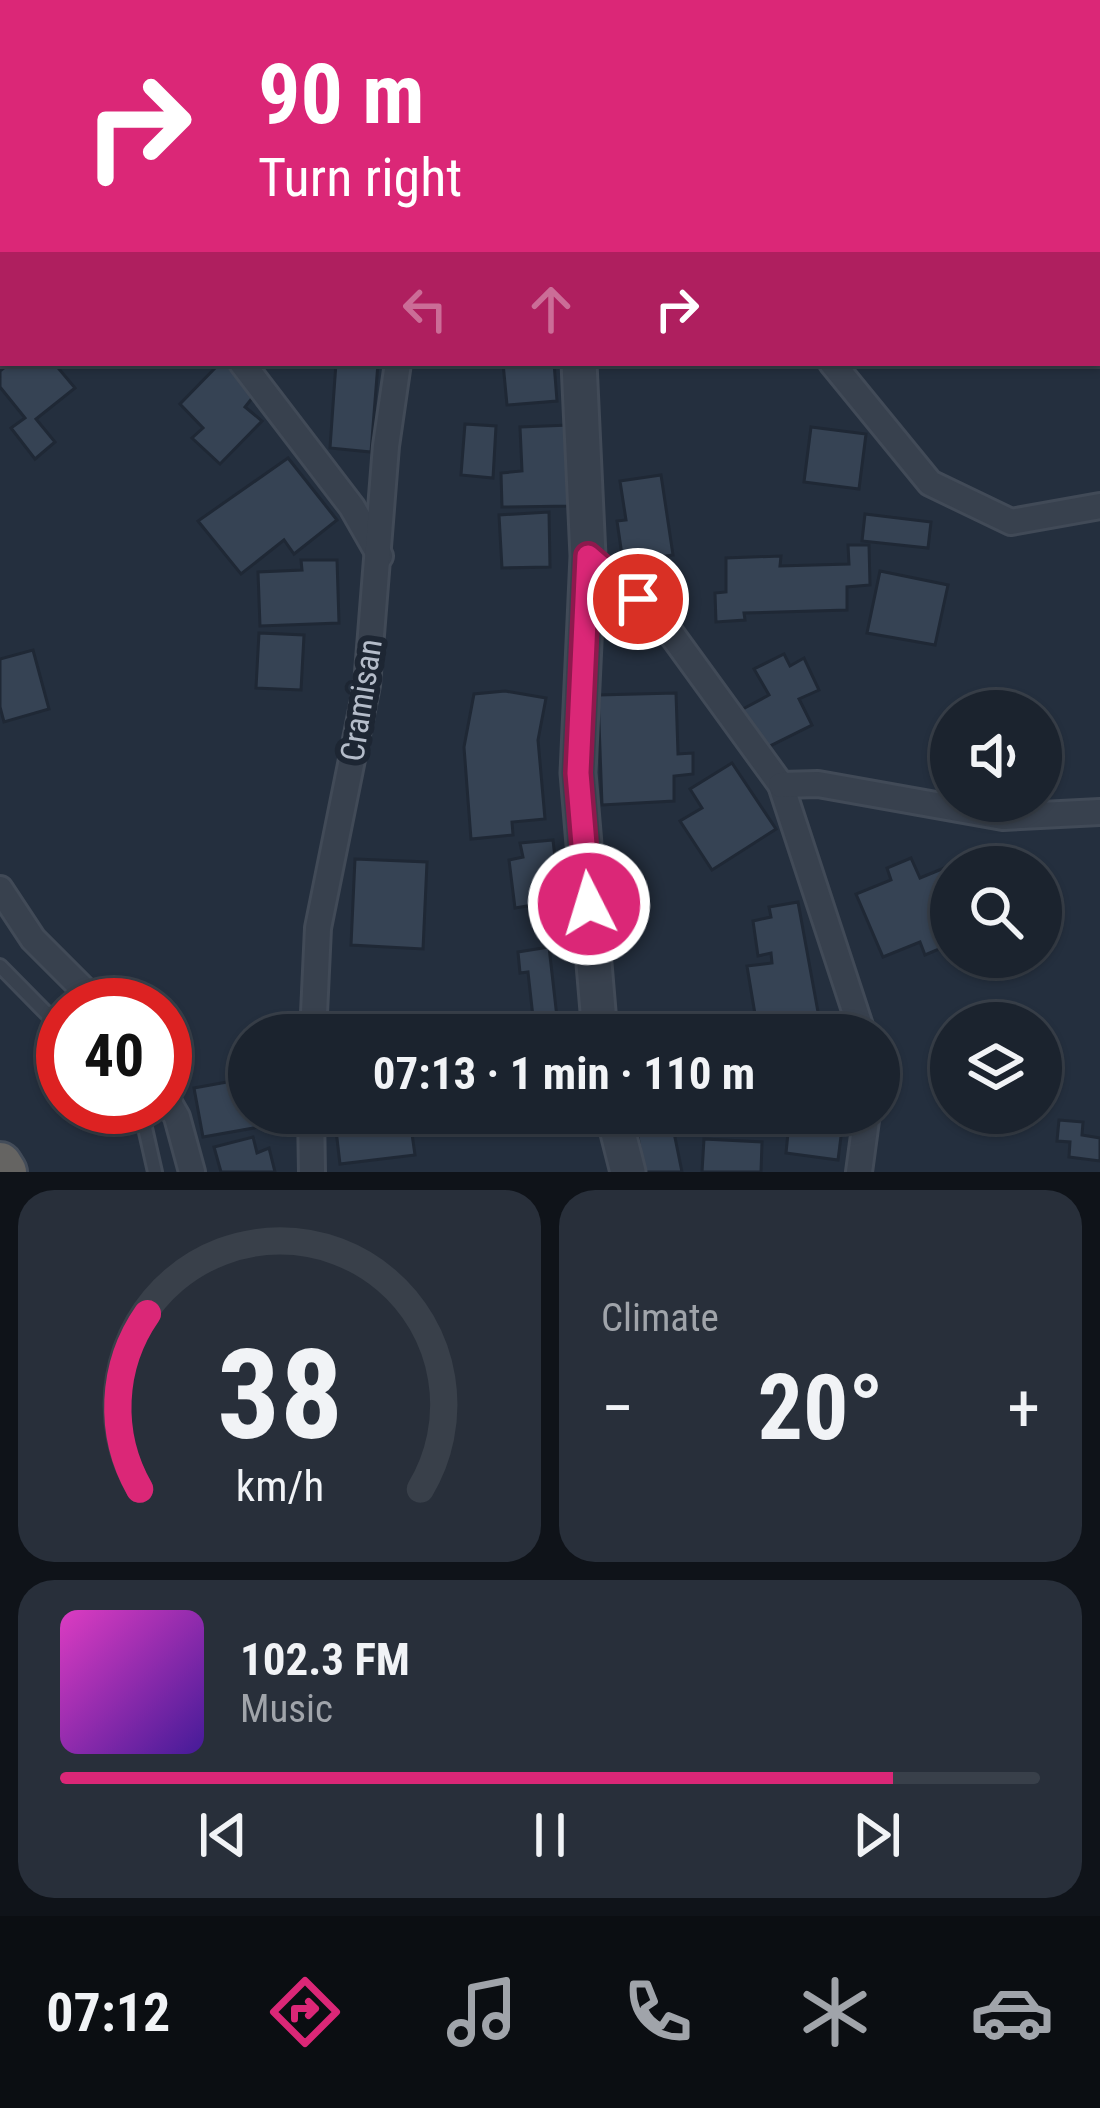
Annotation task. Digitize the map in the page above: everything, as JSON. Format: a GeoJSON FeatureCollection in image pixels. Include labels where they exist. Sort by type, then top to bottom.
{"type":"FeatureCollection","features":[{"type":"Feature","properties":{"kind":"highway"},"geometry":{"type":"LineString","coordinates":[[0,1164],[5,1172]]}},
{"type":"Feature","properties":{"kind":"street"},"geometry":{"type":"LineString","coordinates":[[244,366],[352,507],[380,556]]}},
{"type":"Feature","properties":{"kind":"street","name":"Cramisan"},"geometry":{"type":"LineString","coordinates":[[314,1014],[318,928],[367,685],[386,446],[398,366]]}},
{"type":"Feature","properties":{"kind":"street"},"geometry":{"type":"LineString","coordinates":[[578,366],[588,556],[578,773],[598,1014]]}},
{"type":"Feature","properties":{"kind":"street"},"geometry":{"type":"LineString","coordinates":[[834,366],[930,483],[1011,522],[1100,506]]}},
{"type":"Feature","properties":{"kind":"street"},"geometry":{"type":"LineString","coordinates":[[588,556],[662,621],[781,785],[856,1014]]}},
{"type":"Feature","properties":{"kind":"street"},"geometry":{"type":"LineString","coordinates":[[781,785],[818,784],[1003,817],[1100,812]]}},
{"type":"Feature","properties":{"kind":"street"},"geometry":{"type":"LineString","coordinates":[[0,890],[33,939],[72,978]]}},
{"type":"Feature","properties":{"kind":"street"},"geometry":{"type":"LineString","coordinates":[[181,1134],[192,1172]]}},
{"type":"Feature","properties":{"kind":"street"},"geometry":{"type":"LineString","coordinates":[[311,1134],[312,1172]]}},
{"type":"Feature","properties":{"kind":"street"},"geometry":{"type":"LineString","coordinates":[[618,1134],[628,1172]]}},
{"type":"Feature","properties":{"kind":"street"},"geometry":{"type":"LineString","coordinates":[[859,1172],[864,1134]]}},
{"type":"Feature","properties":{"kind":"lane"},"geometry":{"type":"LineString","coordinates":[[0,966],[36,1003]]}},
{"type":"Feature","properties":{"kind":"lane"},"geometry":{"type":"LineString","coordinates":[[146,1134],[155,1172]]}},
{"type":"Feature","properties":{"kind":"building"},"geometry":{"type":"Polygon","coordinates":[[[6,366],[57,366],[75,388],[36,419],[55,442],[35,459],[11,428],[25,418],[0,387],[0,371],[6,366]]]}},
{"type":"Feature","properties":{"kind":"building"},"geometry":{"type":"Polygon","coordinates":[[[217,366],[231,366],[257,392],[245,407],[262,421],[220,464],[192,438],[203,428],[180,404],[217,366]]]}},
{"type":"Feature","properties":{"kind":"building"},"geometry":{"type":"Polygon","coordinates":[[[336,366],[378,366],[371,452],[330,448],[336,366]]]}},
{"type":"Feature","properties":{"kind":"building"},"geometry":{"type":"Polygon","coordinates":[[[503,366],[554,366],[557,401],[507,405],[503,366]]]}},
{"type":"Feature","properties":{"kind":"building"},"geometry":{"type":"Polygon","coordinates":[[[465,424],[496,426],[493,478],[461,475],[465,424]]]}},
{"type":"Feature","properties":{"kind":"building"},"geometry":{"type":"Polygon","coordinates":[[[570,425],[572,506],[502,507],[501,473],[522,471],[520,427],[570,425]]]}},
{"type":"Feature","properties":{"kind":"building"},"geometry":{"type":"Polygon","coordinates":[[[811,427],[866,434],[859,489],[804,482],[811,427]]]}},
{"type":"Feature","properties":{"kind":"building"},"geometry":{"type":"Polygon","coordinates":[[[288,458],[337,520],[294,554],[284,540],[241,574],[198,521],[288,458]]]}},
{"type":"Feature","properties":{"kind":"building"},"geometry":{"type":"Polygon","coordinates":[[[661,475],[673,555],[623,562],[617,521],[626,520],[620,481],[661,475]]]}},
{"type":"Feature","properties":{"kind":"building"},"geometry":{"type":"Polygon","coordinates":[[[549,512],[550,567],[502,568],[499,515],[549,512]]]}},
{"type":"Feature","properties":{"kind":"building"},"geometry":{"type":"Polygon","coordinates":[[[865,514],[931,522],[928,548],[862,541],[865,514]]]}},
{"type":"Feature","properties":{"kind":"building"},"geometry":{"type":"Polygon","coordinates":[[[848,545],[869,545],[870,585],[847,587],[847,610],[744,613],[745,620],[716,622],[715,593],[726,592],[726,558],[781,556],[780,566],[849,564],[848,545]]]}},
{"type":"Feature","properties":{"kind":"building"},"geometry":{"type":"Polygon","coordinates":[[[301,560],[337,560],[339,623],[260,626],[258,572],[302,570],[301,560]]]}},
{"type":"Feature","properties":{"kind":"building"},"geometry":{"type":"Polygon","coordinates":[[[880,571],[948,585],[935,645],[867,633],[880,571]]]}},
{"type":"Feature","properties":{"kind":"building"},"geometry":{"type":"Polygon","coordinates":[[[259,633],[304,635],[301,690],[256,688],[259,633]]]}},
{"type":"Feature","properties":{"kind":"building"},"geometry":{"type":"Polygon","coordinates":[[[33,650],[49,709],[4,722],[0,659],[33,650]]]}},
{"type":"Feature","properties":{"kind":"building"},"geometry":{"type":"Polygon","coordinates":[[[784,654],[790,666],[804,658],[819,690],[799,699],[812,725],[762,750],[741,710],[769,695],[754,669],[784,654]]]}},
{"type":"Feature","properties":{"kind":"building"},"geometry":{"type":"Polygon","coordinates":[[[505,691],[546,698],[538,740],[545,819],[512,822],[513,835],[471,839],[464,747],[474,694],[505,691]]]}},
{"type":"Feature","properties":{"kind":"building"},"geometry":{"type":"Polygon","coordinates":[[[676,693],[678,754],[693,753],[693,774],[674,776],[674,801],[602,805],[598,695],[676,693]]]}},
{"type":"Feature","properties":{"kind":"building"},"geometry":{"type":"Polygon","coordinates":[[[732,763],[776,829],[712,870],[680,821],[702,808],[690,789],[732,763]]]}},
{"type":"Feature","properties":{"kind":"building"},"geometry":{"type":"Polygon","coordinates":[[[553,840],[560,902],[570,901],[573,932],[548,936],[545,903],[515,908],[509,860],[523,857],[520,843],[553,840]]]}},
{"type":"Feature","properties":{"kind":"building"},"geometry":{"type":"Polygon","coordinates":[[[911,858],[920,878],[930,874],[930,953],[925,955],[920,942],[883,957],[856,894],[891,880],[887,868],[911,858]]]}},
{"type":"Feature","properties":{"kind":"building"},"geometry":{"type":"Polygon","coordinates":[[[355,859],[427,862],[423,949],[351,945],[355,859]]]}},
{"type":"Feature","properties":{"kind":"building"},"geometry":{"type":"Polygon","coordinates":[[[798,902],[818,1014],[755,1014],[747,966],[772,963],[771,953],[758,956],[753,921],[771,917],[769,907],[798,902]]]}},
{"type":"Feature","properties":{"kind":"building"},"geometry":{"type":"Polygon","coordinates":[[[549,947],[557,1014],[533,1014],[528,972],[520,973],[518,952],[549,947]]]}},
{"type":"Feature","properties":{"kind":"building"},"geometry":{"type":"Polygon","coordinates":[[[228,1082],[228,1133],[203,1137],[194,1088],[228,1082]]]}},
{"type":"Feature","properties":{"kind":"building"},"geometry":{"type":"Polygon","coordinates":[[[1062,1120],[1083,1122],[1082,1135],[1100,1138],[1100,1161],[1069,1157],[1070,1142],[1057,1141],[1062,1120]]]}},
{"type":"Feature","properties":{"kind":"building"},"geometry":{"type":"Polygon","coordinates":[[[336,1134],[412,1134],[415,1155],[340,1164],[336,1134]]]}},
{"type":"Feature","properties":{"kind":"building"},"geometry":{"type":"Polygon","coordinates":[[[638,1134],[674,1134],[682,1172],[644,1172],[638,1134]]]}},
{"type":"Feature","properties":{"kind":"building"},"geometry":{"type":"Polygon","coordinates":[[[788,1134],[841,1134],[838,1160],[786,1153],[788,1134]]]}},
{"type":"Feature","properties":{"kind":"building"},"geometry":{"type":"Polygon","coordinates":[[[253,1137],[257,1153],[269,1148],[275,1172],[221,1172],[214,1147],[253,1137]]]}},
{"type":"Feature","properties":{"kind":"building"},"geometry":{"type":"Polygon","coordinates":[[[704,1139],[762,1142],[761,1172],[702,1172],[704,1139]]]}},
{"type":"Feature","properties":{"kind":"route"},"geometry":{"type":"LineString","coordinates":[[589,904],[578,773],[588,556],[638,599]]}}]}
